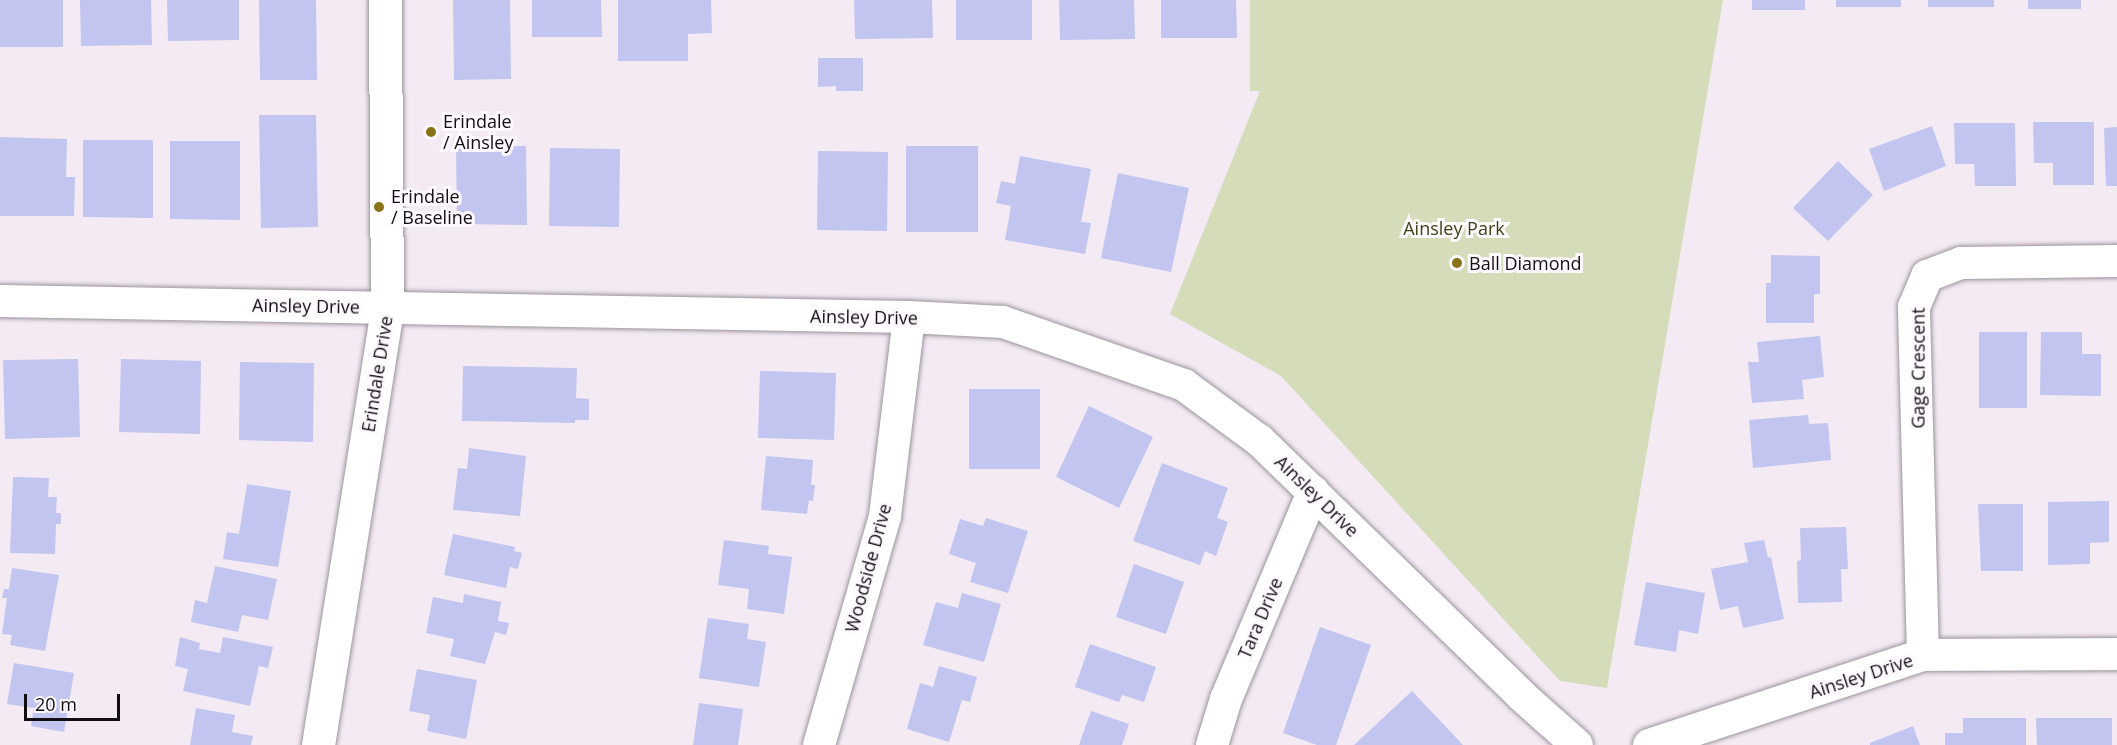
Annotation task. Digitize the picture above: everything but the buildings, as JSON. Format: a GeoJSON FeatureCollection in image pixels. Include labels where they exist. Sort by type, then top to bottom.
{"type":"FeatureCollection","features":[{"type":"Feature","properties":{"kind":"street","name":"Erindale Drive"},"geometry":{"type":"LineString","coordinates":[[318,745],[387,307],[385,0]]}},
{"type":"Feature","properties":{"kind":"street","name":"Gage Crescent"},"geometry":{"type":"LineString","coordinates":[[1923,655],[1914,307],[1927,276],[1960,263],[2117,261]]}},
{"type":"Feature","properties":{"kind":"street","name":"Ainsley Drive"},"geometry":{"type":"LineString","coordinates":[[0,301],[909,317],[1003,322],[1184,385],[1259,440],[1523,697],[1577,745]]}},
{"type":"Feature","properties":{"kind":"street","name":"Woodside Drive"},"geometry":{"type":"LineString","coordinates":[[819,745],[885,516],[909,317]]}},
{"type":"Feature","properties":{"kind":"street","name":"Tara Drive"},"geometry":{"type":"LineString","coordinates":[[1212,745],[1226,699],[1313,492]]}},
{"type":"Feature","properties":{"kind":"street","name":"Ainsley Drive"},"geometry":{"type":"LineString","coordinates":[[1649,745],[1923,655],[2117,654]]}},
{"type":"Feature","properties":{"kind":"green space","name":"Ainsley Park"},"geometry":{"type":"Polygon","coordinates":[[[1250,0],[1723,0],[1607,688],[1560,681],[1281,376],[1170,314],[1260,91],[1250,91],[1250,0]]]}},
{"type":"Feature","properties":{"kind":"place","name":"Erindale / Ainsley"},"geometry":{"type":"Point","coordinates":[431,132]}},
{"type":"Feature","properties":{"kind":"place","name":"Erindale / Baseline"},"geometry":{"type":"Point","coordinates":[379,207]}},
{"type":"Feature","properties":{"kind":"place","name":"Ball Diamond"},"geometry":{"type":"Point","coordinates":[1457,263]}}]}
